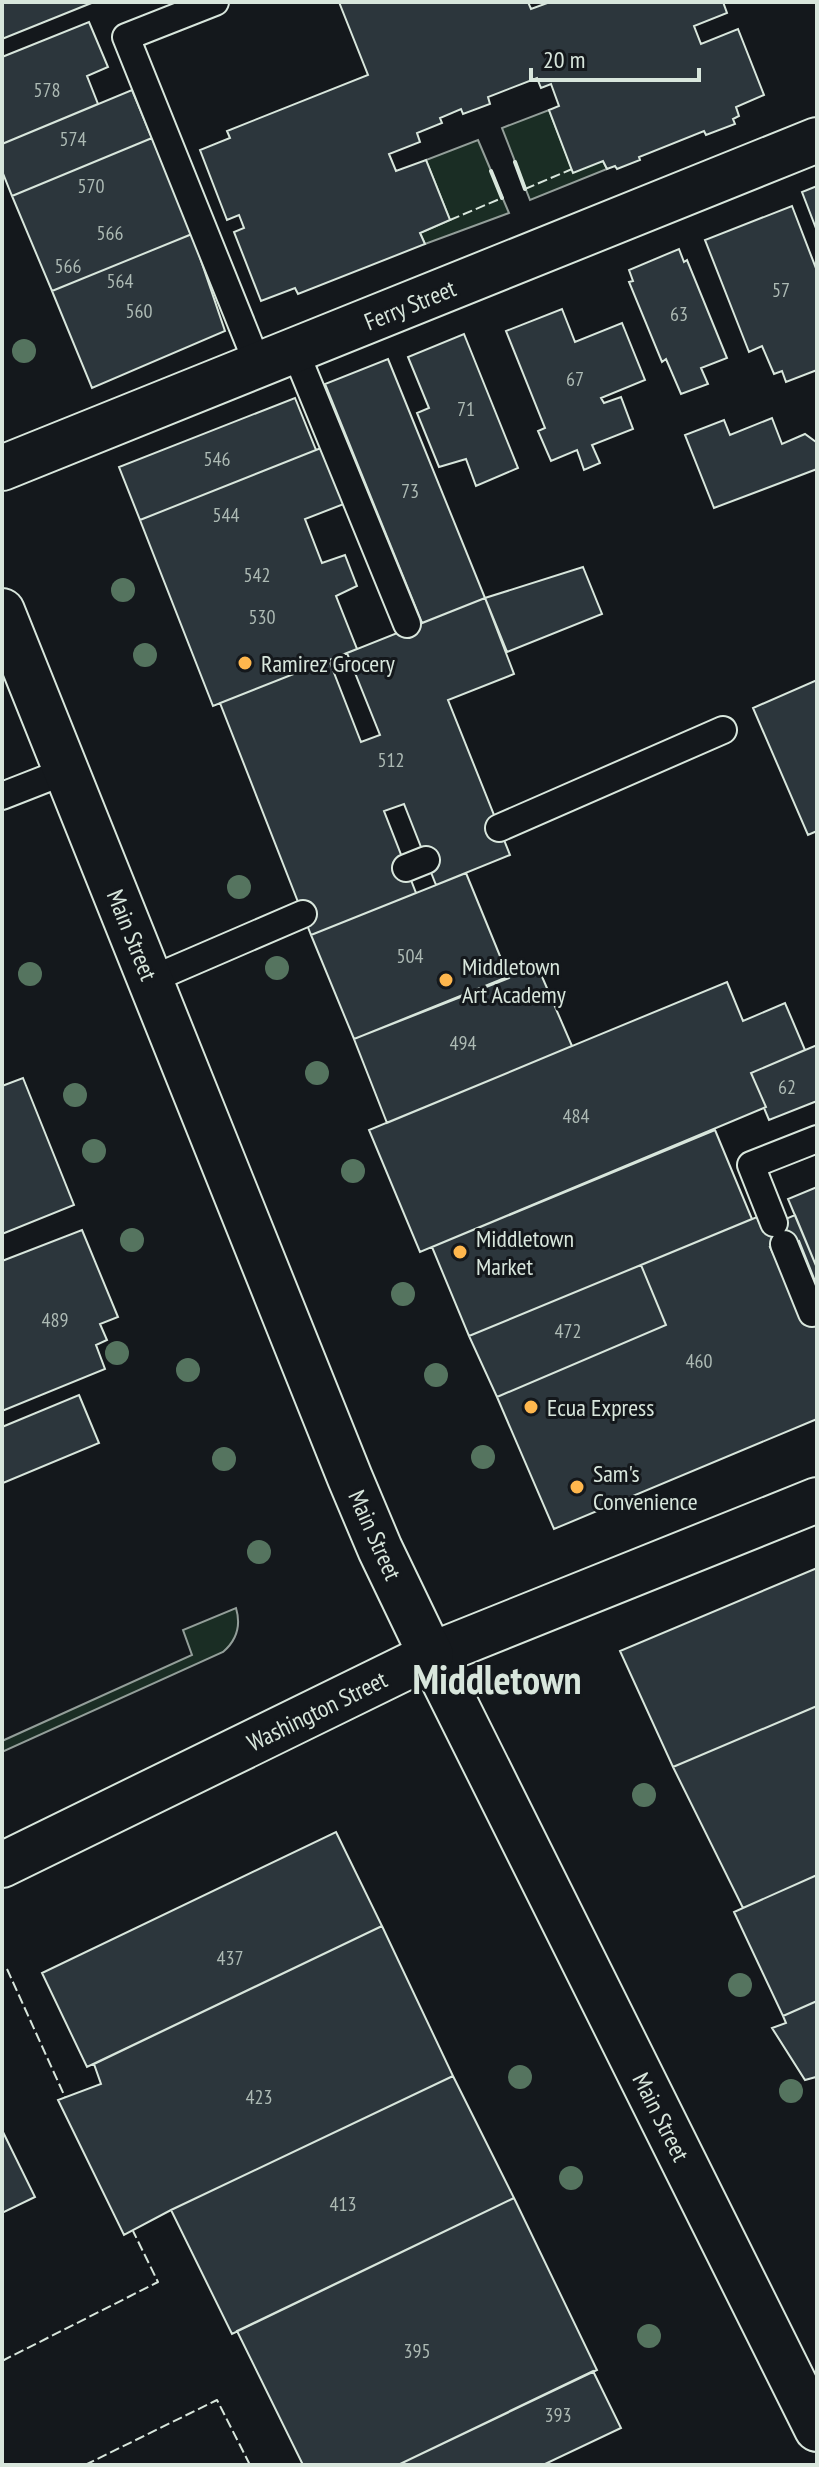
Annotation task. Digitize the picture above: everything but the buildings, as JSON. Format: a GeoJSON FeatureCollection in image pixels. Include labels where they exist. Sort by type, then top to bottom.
{"type":"FeatureCollection","features":[{"type":"Feature","properties":{"kind":"main road","name":"Ferry Street"},"geometry":{"type":"LineString","coordinates":[[2,468],[817,140]]}},
{"type":"Feature","properties":{"kind":"main road","name":"Main Street"},"geometry":{"type":"LineString","coordinates":[[2,611],[380,1549],[817,2429]]}},
{"type":"Feature","properties":{"kind":"main road","name":"Washington Street"},"geometry":{"type":"LineString","coordinates":[[2,1865],[431,1655],[817,1500]]}},
{"type":"Feature","properties":{"kind":"lane"},"geometry":{"type":"LineString","coordinates":[[215,2],[126,37],[276,358],[407,624]]}},
{"type":"Feature","properties":{"kind":"lane"},"geometry":{"type":"LineString","coordinates":[[499,828],[723,730]]}},
{"type":"Feature","properties":{"kind":"lane"},"geometry":{"type":"LineString","coordinates":[[2,796],[66,771]]}},
{"type":"Feature","properties":{"kind":"lane"},"geometry":{"type":"LineString","coordinates":[[150,980],[303,914]]}},
{"type":"Feature","properties":{"kind":"lane"},"geometry":{"type":"LineString","coordinates":[[812,1313],[751,1165],[817,1139]]}},
{"type":"Feature","properties":{"kind":"green space"},"geometry":{"type":"Polygon","coordinates":[[[549,110],[572,169],[603,161],[607,169],[530,200],[502,128],[549,110]]]}},
{"type":"Feature","properties":{"kind":"green space"},"geometry":{"type":"Polygon","coordinates":[[[478,140],[509,213],[425,244],[420,233],[450,220],[426,160],[478,140]]]}},
{"type":"Feature","properties":{"kind":"green space"},"geometry":{"type":"Polygon","coordinates":[[[236,1608],[237,1632],[223,1652],[2,1752],[2,1741],[192,1655],[183,1630],[236,1608]]]}},
{"type":"Feature","properties":{"kind":"fence"},"geometry":{"type":"LineString","coordinates":[[525,189],[572,169]]}},
{"type":"Feature","properties":{"kind":"fence"},"geometry":{"type":"LineString","coordinates":[[450,220],[502,198]]}},
{"type":"Feature","properties":{"kind":"fence"},"geometry":{"type":"LineString","coordinates":[[7,1969],[65,2097]]}},
{"type":"Feature","properties":{"kind":"fence"},"geometry":{"type":"LineString","coordinates":[[2,2361],[158,2282],[133,2231]]}},
{"type":"Feature","properties":{"kind":"fence"},"geometry":{"type":"LineString","coordinates":[[85,2465],[217,2400],[250,2465]]}},
{"type":"Feature","properties":{"kind":"wall"},"geometry":{"type":"LineString","coordinates":[[515,162],[525,189]]}},
{"type":"Feature","properties":{"kind":"wall"},"geometry":{"type":"LineString","coordinates":[[491,171],[502,198]]}},
{"type":"Feature","properties":{"kind":"place","name":"Ramirez Grocery"},"geometry":{"type":"Point","coordinates":[245,663]}},
{"type":"Feature","properties":{"kind":"place","name":"Middletown Art Academy"},"geometry":{"type":"Point","coordinates":[446,980]}},
{"type":"Feature","properties":{"kind":"place","name":"Middletown Market"},"geometry":{"type":"Point","coordinates":[460,1252]}},
{"type":"Feature","properties":{"kind":"place","name":"Ecua Express"},"geometry":{"type":"Point","coordinates":[531,1407]}},
{"type":"Feature","properties":{"kind":"place","name":"Sam's Convenience"},"geometry":{"type":"Point","coordinates":[577,1487]}},
{"type":"Feature","properties":{"kind":"district","name":"Middletown"},"geometry":{"type":"Point","coordinates":[497,1679]}}]}
